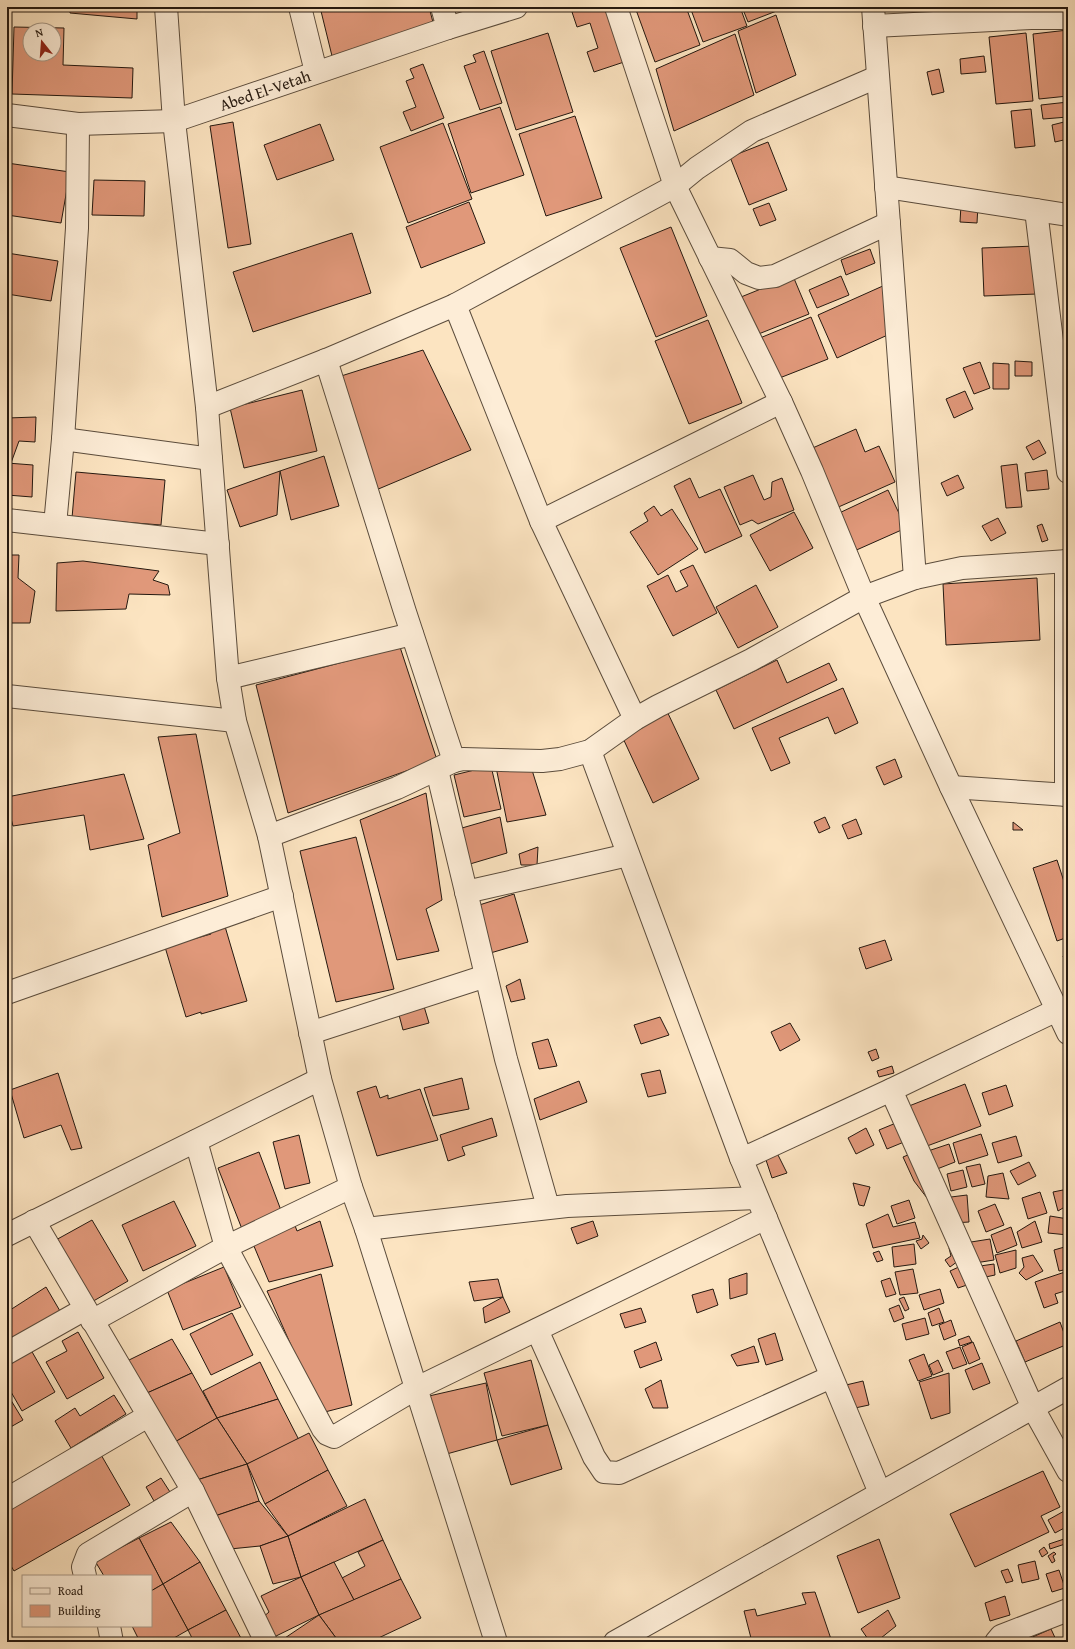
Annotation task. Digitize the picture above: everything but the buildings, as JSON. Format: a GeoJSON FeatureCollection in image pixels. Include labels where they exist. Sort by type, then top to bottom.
{"type":"FeatureCollection","features":[{"type":"Feature","properties":{"kind":"street"},"geometry":{"type":"LineString","coordinates":[[166,7],[174,121],[207,406],[228,678],[235,721],[269,836],[320,1079],[350,1187],[366,1229],[415,1389],[496,1642]]}},
{"type":"Feature","properties":{"kind":"street"},"geometry":{"type":"LineString","coordinates":[[300,7],[316,72]]}},
{"type":"Feature","properties":{"kind":"street"},"geometry":{"type":"LineString","coordinates":[[442,7],[448,28]]}},
{"type":"Feature","properties":{"kind":"street","name":"Abed El-Vetah"},"geometry":{"type":"LineString","coordinates":[[7,115],[78,124],[174,121],[448,28],[516,7]]}},
{"type":"Feature","properties":{"kind":"street"},"geometry":{"type":"LineString","coordinates":[[616,7],[675,186],[781,402],[864,597],[951,787],[1068,1033]]}},
{"type":"Feature","properties":{"kind":"street"},"geometry":{"type":"LineString","coordinates":[[915,578],[877,77],[874,16],[1030,12],[1068,18]]}},
{"type":"Feature","properties":{"kind":"street"},"geometry":{"type":"LineString","coordinates":[[207,406],[326,360],[455,305],[675,186],[697,168],[752,131],[877,77]]}},
{"type":"Feature","properties":{"kind":"street"},"geometry":{"type":"LineString","coordinates":[[54,525],[63,439],[77,228],[78,124]]}},
{"type":"Feature","properties":{"kind":"street"},"geometry":{"type":"LineString","coordinates":[[886,187],[1068,215]]}},
{"type":"Feature","properties":{"kind":"street"},"geometry":{"type":"LineString","coordinates":[[1036,210],[1068,472]]}},
{"type":"Feature","properties":{"kind":"street"},"geometry":{"type":"LineString","coordinates":[[710,258],[730,260],[746,273],[759,278],[775,276],[889,223]]}},
{"type":"Feature","properties":{"kind":"street"},"geometry":{"type":"LineString","coordinates":[[455,305],[541,521],[635,719]]}},
{"type":"Feature","properties":{"kind":"street"},"geometry":{"type":"LineString","coordinates":[[326,360],[412,634],[446,765],[466,892],[506,1059],[548,1207]]}},
{"type":"Feature","properties":{"kind":"street"},"geometry":{"type":"LineString","coordinates":[[541,521],[781,402]]}},
{"type":"Feature","properties":{"kind":"street"},"geometry":{"type":"LineString","coordinates":[[63,439],[211,460]]}},
{"type":"Feature","properties":{"kind":"street"},"geometry":{"type":"LineString","coordinates":[[7,520],[218,544]]}},
{"type":"Feature","properties":{"kind":"street"},"geometry":{"type":"LineString","coordinates":[[269,836],[389,791],[446,765],[463,759],[542,762],[590,751],[635,719],[658,706],[751,660],[864,597],[915,578],[962,568],[1067,561],[1067,795],[951,787]]}},
{"type":"Feature","properties":{"kind":"street"},"geometry":{"type":"LineString","coordinates":[[228,678],[412,634]]}},
{"type":"Feature","properties":{"kind":"street"},"geometry":{"type":"LineString","coordinates":[[7,696],[235,721]]}},
{"type":"Feature","properties":{"kind":"street"},"geometry":{"type":"LineString","coordinates":[[590,751],[740,1158],[880,1493]]}},
{"type":"Feature","properties":{"kind":"street"},"geometry":{"type":"LineString","coordinates":[[466,892],[628,855]]}},
{"type":"Feature","properties":{"kind":"street"},"geometry":{"type":"LineString","coordinates":[[7,993],[282,896]]}},
{"type":"Feature","properties":{"kind":"street"},"geometry":{"type":"LineString","coordinates":[[310,1033],[486,976]]}},
{"type":"Feature","properties":{"kind":"street"},"geometry":{"type":"LineString","coordinates":[[740,1158],[753,1154],[891,1090],[1057,1010]]}},
{"type":"Feature","properties":{"kind":"street"},"geometry":{"type":"LineString","coordinates":[[7,1234],[320,1079]]}},
{"type":"Feature","properties":{"kind":"street"},"geometry":{"type":"LineString","coordinates":[[891,1090],[1033,1408],[1068,1471]]}},
{"type":"Feature","properties":{"kind":"street"},"geometry":{"type":"LineString","coordinates":[[196,1141],[226,1247],[327,1434],[334,1437],[415,1389],[766,1218]]}},
{"type":"Feature","properties":{"kind":"street"},"geometry":{"type":"LineString","coordinates":[[7,1353],[89,1315],[350,1187]]}},
{"type":"Feature","properties":{"kind":"street"},"geometry":{"type":"LineString","coordinates":[[366,1229],[548,1207],[757,1198]]}},
{"type":"Feature","properties":{"kind":"street"},"geometry":{"type":"LineString","coordinates":[[34,1221],[193,1491],[266,1642]]}},
{"type":"Feature","properties":{"kind":"street"},"geometry":{"type":"LineString","coordinates":[[537,1330],[594,1457],[604,1472],[619,1473],[831,1377]]}},
{"type":"Feature","properties":{"kind":"street"},"geometry":{"type":"LineString","coordinates":[[615,1642],[1068,1388]]}},
{"type":"Feature","properties":{"kind":"street"},"geometry":{"type":"LineString","coordinates":[[7,1499],[148,1416]]}},
{"type":"Feature","properties":{"kind":"street"},"geometry":{"type":"LineString","coordinates":[[85,1575],[84,1567],[88,1554],[193,1491]]}},
{"type":"Feature","properties":{"kind":"street"},"geometry":{"type":"LineString","coordinates":[[996,1642],[1001,1636],[1068,1610]]}},
{"type":"Feature","properties":{"kind":"street"},"geometry":{"type":"LineString","coordinates":[[109,1627],[112,1642]]}}]}
